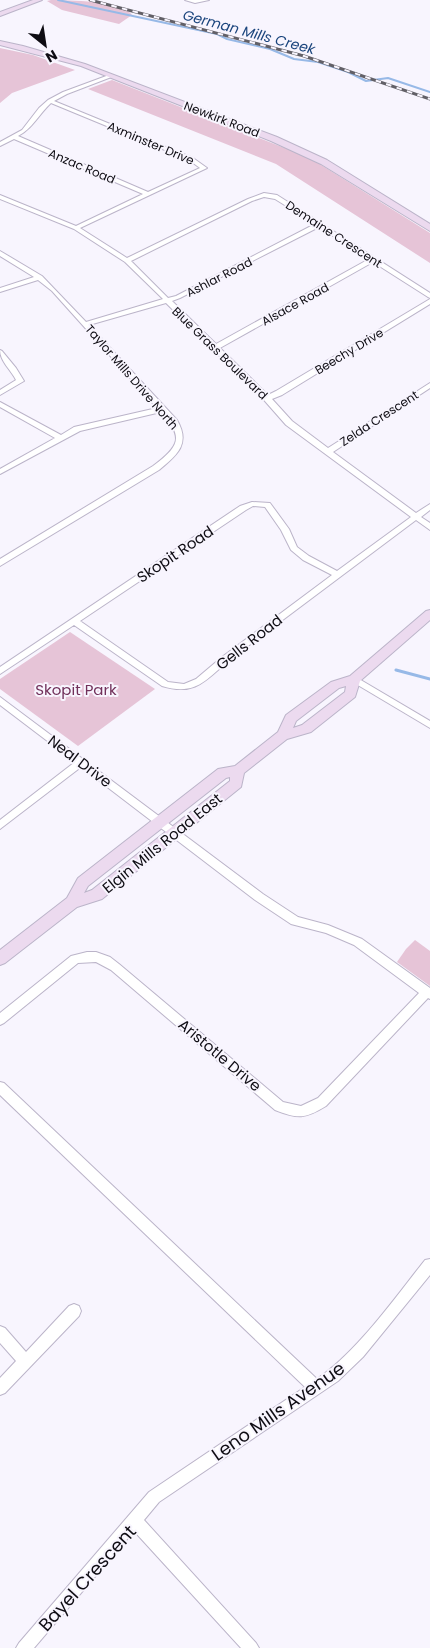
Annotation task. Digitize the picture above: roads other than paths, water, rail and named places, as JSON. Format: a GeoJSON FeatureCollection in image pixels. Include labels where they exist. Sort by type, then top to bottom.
{"type":"FeatureCollection","features":[{"type":"Feature","properties":{"kind":"street"},"geometry":{"type":"LineString","coordinates":[[0,14],[39,0]]}},
{"type":"Feature","properties":{"kind":"street"},"geometry":{"type":"LineString","coordinates":[[188,0],[195,2],[207,0]]}},
{"type":"Feature","properties":{"kind":"street","name":"Newkirk Road"},"geometry":{"type":"LineString","coordinates":[[0,43],[54,55],[274,139],[316,158],[430,228]]}},
{"type":"Feature","properties":{"kind":"street"},"geometry":{"type":"LineString","coordinates":[[0,144],[24,131],[41,109],[50,101],[65,93],[111,76]]}},
{"type":"Feature","properties":{"kind":"street","name":"Axminster Drive"},"geometry":{"type":"LineString","coordinates":[[50,101],[191,159],[204,168],[76,228]]}},
{"type":"Feature","properties":{"kind":"street","name":"Anzac Road"},"geometry":{"type":"LineString","coordinates":[[16,137],[148,194]]}},
{"type":"Feature","properties":{"kind":"street","name":"Demaine Crescent"},"geometry":{"type":"LineString","coordinates":[[126,261],[250,200],[264,195],[277,197],[430,296]]}},
{"type":"Feature","properties":{"kind":"street","name":"Blue Grass Boulevard"},"geometry":{"type":"LineString","coordinates":[[0,197],[76,228],[126,261],[216,347],[289,423],[430,527]]}},
{"type":"Feature","properties":{"kind":"street","name":"Ashlar Road"},"geometry":{"type":"LineString","coordinates":[[85,324],[167,301],[203,286],[319,225]]}},
{"type":"Feature","properties":{"kind":"street","name":"Taylor Mills Drive North"},"geometry":{"type":"LineString","coordinates":[[0,253],[40,277],[54,290],[179,429],[179,446],[173,454],[150,471],[0,564]]}},
{"type":"Feature","properties":{"kind":"street","name":"Alsace Road"},"geometry":{"type":"LineString","coordinates":[[216,347],[374,259]]}},
{"type":"Feature","properties":{"kind":"street"},"geometry":{"type":"LineString","coordinates":[[0,290],[40,277]]}},
{"type":"Feature","properties":{"kind":"street","name":"Beechy Drive"},"geometry":{"type":"LineString","coordinates":[[267,398],[279,393],[430,301]]}},
{"type":"Feature","properties":{"kind":"street"},"geometry":{"type":"LineString","coordinates":[[0,352],[14,369],[20,381],[0,393]]}},
{"type":"Feature","properties":{"kind":"street","name":"Zelda Crescent"},"geometry":{"type":"LineString","coordinates":[[327,452],[430,384]]}},
{"type":"Feature","properties":{"kind":"street"},"geometry":{"type":"LineString","coordinates":[[0,404],[61,438]]}},
{"type":"Feature","properties":{"kind":"street"},"geometry":{"type":"LineString","coordinates":[[0,472],[77,429],[162,409]]}},
{"type":"Feature","properties":{"kind":"street","name":"Skopit Road"},"geometry":{"type":"LineString","coordinates":[[0,671],[252,504],[261,503],[267,505],[285,529],[294,548],[306,558],[338,575]]}},
{"type":"Feature","properties":{"kind":"street","name":"Gells Road"},"geometry":{"type":"LineString","coordinates":[[74,622],[165,684],[176,687],[190,687],[430,506]]}},
{"type":"Feature","properties":{"kind":"street","name":"Elgin Mills Road East"},"geometry":{"type":"LineString","coordinates":[[283,735],[291,718],[335,685],[354,679],[430,614]]}},
{"type":"Feature","properties":{"kind":"street"},"geometry":{"type":"LineString","coordinates":[[354,679],[430,725]]}},
{"type":"Feature","properties":{"kind":"street","name":"Elgin Mills Road East"},"geometry":{"type":"LineString","coordinates":[[0,959],[72,902],[83,882],[223,773],[238,770],[283,735],[306,729],[350,695],[354,679]]}},
{"type":"Feature","properties":{"kind":"street","name":"Neal Drive"},"geometry":{"type":"LineString","coordinates":[[0,700],[259,897],[295,921],[328,929],[358,942],[428,993]]}},
{"type":"Feature","properties":{"kind":"street"},"geometry":{"type":"LineString","coordinates":[[0,825],[81,762]]}},
{"type":"Feature","properties":{"kind":"street","name":"Elgin Mills Road East"},"geometry":{"type":"LineString","coordinates":[[72,902],[98,895],[236,783],[238,770]]}},
{"type":"Feature","properties":{"kind":"street","name":"Aristotle Drive"},"geometry":{"type":"LineString","coordinates":[[0,1020],[75,959],[84,956],[99,956],[116,967],[279,1106],[295,1113],[308,1111],[322,1102],[428,993]]}},
{"type":"Feature","properties":{"kind":"street"},"geometry":{"type":"LineString","coordinates":[[0,1087],[316,1388]]}},
{"type":"Feature","properties":{"kind":"street","name":"Leno Mills Avenue"},"geometry":{"type":"LineString","coordinates":[[134,1520],[154,1497],[333,1376],[353,1358],[430,1265]]}},
{"type":"Feature","properties":{"kind":"street"},"geometry":{"type":"LineString","coordinates":[[0,1388],[74,1311]]}},
{"type":"Feature","properties":{"kind":"street"},"geometry":{"type":"LineString","coordinates":[[0,1333],[26,1362]]}},
{"type":"Feature","properties":{"kind":"street","name":"Bayel Crescent"},"geometry":{"type":"LineString","coordinates":[[24,1648],[134,1520],[251,1648]]}},
{"type":"Feature","properties":{"kind":"waterway","name":"German Mills Creek"},"geometry":{"type":"LineString","coordinates":[[58,0],[217,34],[227,39],[270,49],[294,59],[318,62],[348,72],[366,81],[388,78],[430,92]]}},
{"type":"Feature","properties":{"kind":"waterway"},"geometry":{"type":"LineString","coordinates":[[396,670],[430,679]]}},
{"type":"Feature","properties":{"kind":"railway"},"geometry":{"type":"LineString","coordinates":[[90,0],[304,56],[430,99]]}},
{"type":"Feature","properties":{"kind":"park label","name":"Skopit Park"},"geometry":{"type":"Point","coordinates":[76,689]}}]}
